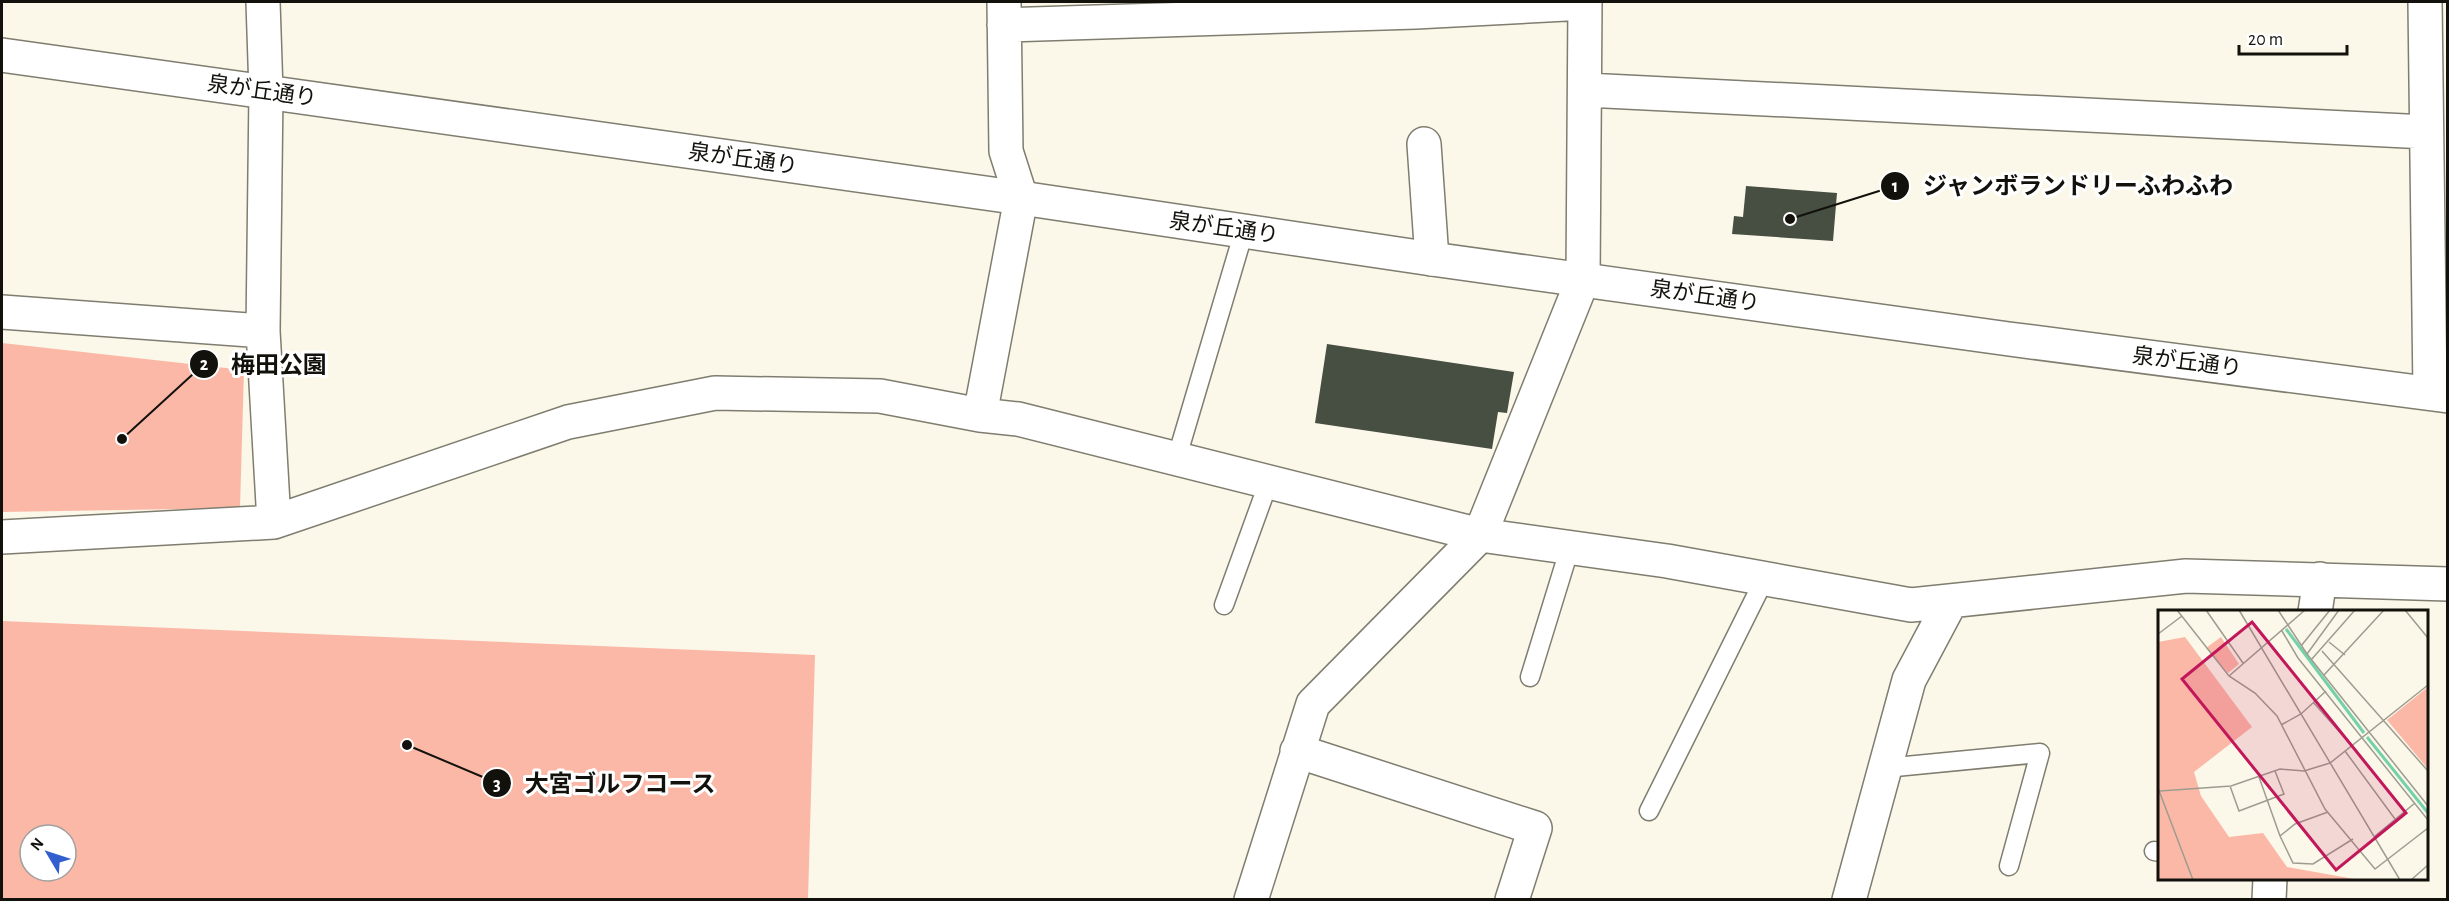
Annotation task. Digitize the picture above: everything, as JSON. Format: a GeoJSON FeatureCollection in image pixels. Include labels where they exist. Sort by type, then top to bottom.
{"type":"FeatureCollection","features":[{"type":"Feature","properties":{"kind":"street"},"geometry":{"type":"LineString","coordinates":[[263,2],[266,92],[263,331],[274,522]]}},
{"type":"Feature","properties":{"kind":"street"},"geometry":{"type":"LineString","coordinates":[[980,415],[1021,198],[1006,151],[1004,13],[1416,12],[1585,2],[1583,279],[1480,535],[1313,704],[1251,900]]}},
{"type":"Feature","properties":{"kind":"street"},"geometry":{"type":"LineString","coordinates":[[2425,2],[2426,132],[2439,394]]}},
{"type":"Feature","properties":{"kind":"street","name":"泉が丘通り"},"geometry":{"type":"LineString","coordinates":[[2,55],[1021,198],[1432,259],[2021,340],[2439,394]]}},
{"type":"Feature","properties":{"kind":"street"},"geometry":{"type":"LineString","coordinates":[[1586,90],[2426,132]]}},
{"type":"Feature","properties":{"kind":"street"},"geometry":{"type":"LineString","coordinates":[[1424,144],[1432,259]]}},
{"type":"Feature","properties":{"kind":"street"},"geometry":{"type":"LineString","coordinates":[[2,312],[263,331]]}},
{"type":"Feature","properties":{"kind":"street"},"geometry":{"type":"LineString","coordinates":[[2,537],[274,522],[568,422],[716,393],[880,396],[980,415],[1018,419],[1177,457],[1480,535],[1667,561],[1911,605],[2187,576],[2448,584]]}},
{"type":"Feature","properties":{"kind":"street"},"geometry":{"type":"LineString","coordinates":[[2315,610],[2320,579]]}},
{"type":"Feature","properties":{"kind":"street"},"geometry":{"type":"LineString","coordinates":[[1849,900],[1909,680],[1951,601]]}},
{"type":"Feature","properties":{"kind":"street"},"geometry":{"type":"LineString","coordinates":[[1297,751],[1534,828],[1512,900]]}},
{"type":"Feature","properties":{"kind":"street"},"geometry":{"type":"LineString","coordinates":[[2269,900],[2270,880]]}},
{"type":"Feature","properties":{"kind":"lane"},"geometry":{"type":"LineString","coordinates":[[1177,457],[1244,231]]}},
{"type":"Feature","properties":{"kind":"lane"},"geometry":{"type":"LineString","coordinates":[[1224,605],[1269,481]]}},
{"type":"Feature","properties":{"kind":"lane"},"geometry":{"type":"LineString","coordinates":[[1530,676],[1570,547]]}},
{"type":"Feature","properties":{"kind":"lane"},"geometry":{"type":"LineString","coordinates":[[1649,811],[1765,578]]}},
{"type":"Feature","properties":{"kind":"lane"},"geometry":{"type":"LineString","coordinates":[[1884,768],[2040,753],[2009,866]]}},
{"type":"Feature","properties":{"kind":"shaded area"},"geometry":{"type":"Polygon","coordinates":[[[2,343],[244,370],[240,508],[2,512],[2,343]]]}},
{"type":"Feature","properties":{"kind":"shaded area"},"geometry":{"type":"Polygon","coordinates":[[[2,621],[815,655],[808,899],[2,899],[2,621]]]}},
{"type":"Feature","properties":{"kind":"building"},"geometry":{"type":"Polygon","coordinates":[[[1746,186],[1837,193],[1833,241],[1732,234],[1734,216],[1743,217],[1746,186]]]}},
{"type":"Feature","properties":{"kind":"building"},"geometry":{"type":"Polygon","coordinates":[[[1327,344],[1514,372],[1507,413],[1498,412],[1492,449],[1315,423],[1327,344]]]}},
{"type":"Feature","properties":{"kind":"place","name":"ジャンボランドリーふわふわ"},"geometry":{"type":"Point","coordinates":[1790,219]}},
{"type":"Feature","properties":{"kind":"place","name":"梅田公園"},"geometry":{"type":"Point","coordinates":[122,439]}},
{"type":"Feature","properties":{"kind":"place","name":"大宮ゴルフコース"},"geometry":{"type":"Point","coordinates":[407,745]}}]}
